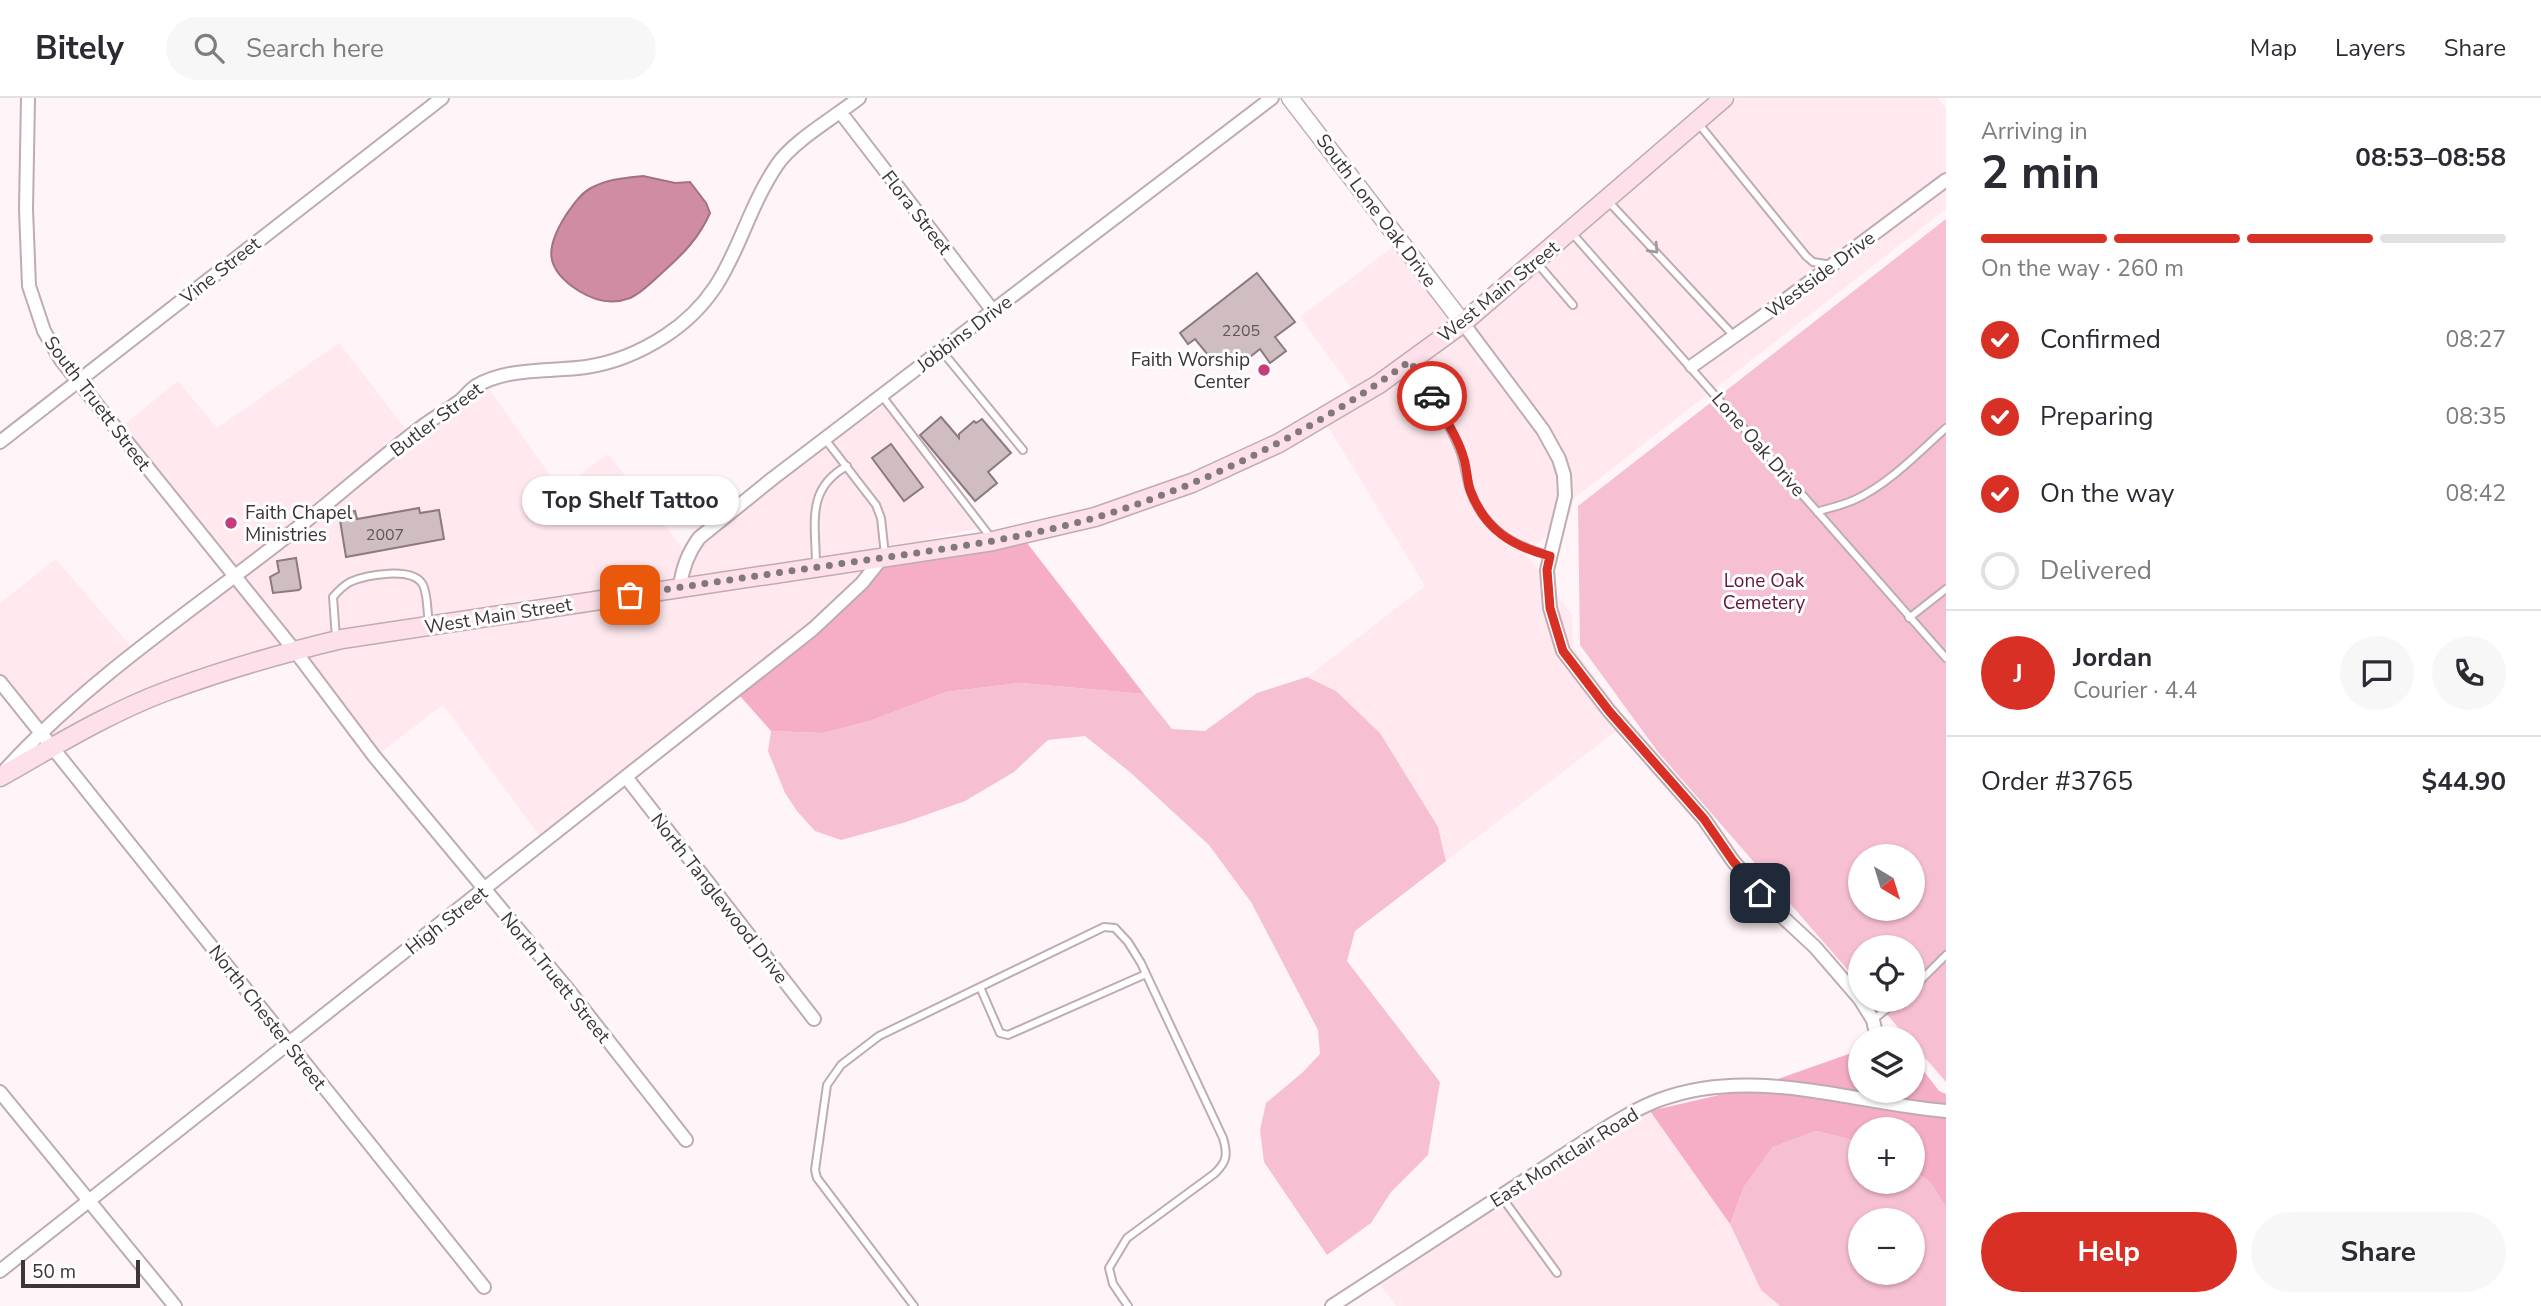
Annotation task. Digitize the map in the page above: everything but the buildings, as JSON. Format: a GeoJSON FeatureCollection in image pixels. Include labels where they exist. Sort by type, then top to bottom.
{"type":"FeatureCollection","features":[{"type":"Feature","properties":{"kind":"main road","name":"West Main Street"},"geometry":{"type":"LineString","coordinates":[[0,777],[52,747],[165,692],[295,651],[336,641],[429,626],[993,541],[1095,517],[1192,483],[1279,443],[1378,384],[1463,323],[1723,98]]}},
{"type":"Feature","properties":{"kind":"street","name":"Vine Street"},"geometry":{"type":"LineString","coordinates":[[0,442],[442,98]]}},
{"type":"Feature","properties":{"kind":"street","name":"Butler Street"},"geometry":{"type":"LineString","coordinates":[[0,777],[40,732],[131,656],[295,530],[423,426],[460,401],[474,387],[516,373],[587,367],[612,361],[664,337],[684,322],[715,288],[733,258],[765,186],[787,151],[859,98]]}},
{"type":"Feature","properties":{"kind":"street","name":"Jobbins Drive"},"geometry":{"type":"LineString","coordinates":[[680,587],[681,573],[692,547],[699,538],[1272,98]]}},
{"type":"Feature","properties":{"kind":"street","name":"South Lone Oak Drive"},"geometry":{"type":"LineString","coordinates":[[1290,98],[1463,323]]}},
{"type":"Feature","properties":{"kind":"street","name":"South Truett Street"},"geometry":{"type":"LineString","coordinates":[[26,101],[29,286],[44,331],[78,382],[295,651]]}},
{"type":"Feature","properties":{"kind":"street","name":"Flora Street"},"geometry":{"type":"LineString","coordinates":[[841,113],[993,311]]}},
{"type":"Feature","properties":{"kind":"street","name":"Westside Drive"},"geometry":{"type":"LineString","coordinates":[[1692,366],[1946,180]]}},
{"type":"Feature","properties":{"kind":"street"},"geometry":{"type":"LineString","coordinates":[[1463,323],[1543,430],[1559,459],[1564,475],[1565,496],[1547,570],[1550,608],[1563,651],[1609,711],[1704,819],[1733,861],[1766,900],[1815,947],[1848,985]]}},
{"type":"Feature","properties":{"kind":"street","name":"High Street"},"geometry":{"type":"LineString","coordinates":[[0,1271],[813,629],[862,583],[883,558]]}},
{"type":"Feature","properties":{"kind":"street","name":"North Truett Street"},"geometry":{"type":"LineString","coordinates":[[295,651],[374,756],[566,987],[686,1140]]}},
{"type":"Feature","properties":{"kind":"street","name":"North Chester Street"},"geometry":{"type":"LineString","coordinates":[[0,682],[484,1287]]}},
{"type":"Feature","properties":{"kind":"street","name":"North Tanglewood Drive"},"geometry":{"type":"LineString","coordinates":[[626,777],[814,1018]]}},
{"type":"Feature","properties":{"kind":"street"},"geometry":{"type":"LineString","coordinates":[[1869,1012],[1875,1026]]}},
{"type":"Feature","properties":{"kind":"street","name":"East Montclair Road"},"geometry":{"type":"LineString","coordinates":[[1332,1306],[1632,1112],[1660,1100],[1688,1091],[1745,1084],[1848,1093]]}},
{"type":"Feature","properties":{"kind":"street"},"geometry":{"type":"LineString","coordinates":[[0,1092],[175,1306]]}},
{"type":"Feature","properties":{"kind":"street","name":"East Montclair Road"},"geometry":{"type":"LineString","coordinates":[[1910,1103],[1946,1111]]}},
{"type":"Feature","properties":{"kind":"lane"},"geometry":{"type":"LineString","coordinates":[[1696,122],[1806,256],[1813,262],[1832,265]]}},
{"type":"Feature","properties":{"kind":"lane"},"geometry":{"type":"LineString","coordinates":[[1607,199],[1734,336]]}},
{"type":"Feature","properties":{"kind":"lane","name":"Lone Oak Drive"},"geometry":{"type":"LineString","coordinates":[[1571,231],[1946,657]]}},
{"type":"Feature","properties":{"kind":"lane"},"geometry":{"type":"LineString","coordinates":[[1535,261],[1573,305]]}},
{"type":"Feature","properties":{"kind":"lane"},"geometry":{"type":"LineString","coordinates":[[941,350],[1023,450]]}},
{"type":"Feature","properties":{"kind":"lane"},"geometry":{"type":"LineString","coordinates":[[1410,361],[1453,433],[1464,458],[1471,491],[1482,512],[1505,538],[1520,547],[1550,556]]}},
{"type":"Feature","properties":{"kind":"lane"},"geometry":{"type":"LineString","coordinates":[[882,396],[993,541]]}},
{"type":"Feature","properties":{"kind":"lane"},"geometry":{"type":"LineString","coordinates":[[1817,512],[1854,500],[1872,489],[1903,467],[1946,428]]}},
{"type":"Feature","properties":{"kind":"lane"},"geometry":{"type":"LineString","coordinates":[[825,439],[876,505],[881,518],[883,558]]}},
{"type":"Feature","properties":{"kind":"lane"},"geometry":{"type":"LineString","coordinates":[[816,568],[818,496],[823,484],[832,474],[847,466]]}},
{"type":"Feature","properties":{"kind":"lane"},"geometry":{"type":"LineString","coordinates":[[336,641],[333,597],[342,587],[352,581],[401,572],[418,580],[423,586],[429,626]]}},
{"type":"Feature","properties":{"kind":"lane"},"geometry":{"type":"LineString","coordinates":[[1909,618],[1946,589]]}},
{"type":"Feature","properties":{"kind":"lane"},"geometry":{"type":"LineString","coordinates":[[914,1306],[817,1178],[815,1170],[827,1085],[841,1065],[879,1036],[1104,928],[1115,928],[1128,942],[1146,974],[1228,1153],[1223,1166],[1214,1174],[1127,1238],[1109,1268],[1113,1284],[1124,1305]]}},
{"type":"Feature","properties":{"kind":"lane"},"geometry":{"type":"LineString","coordinates":[[1925,976],[1946,955]]}},
{"type":"Feature","properties":{"kind":"lane"},"geometry":{"type":"LineString","coordinates":[[980,987],[1000,1032],[1008,1035],[1146,974]]}},
{"type":"Feature","properties":{"kind":"lane"},"geometry":{"type":"LineString","coordinates":[[1874,1020],[1884,1012]]}},
{"type":"Feature","properties":{"kind":"lane"},"geometry":{"type":"LineString","coordinates":[[1501,1196],[1557,1273]]}},
{"type":"Feature","properties":{"kind":"shaded area"},"geometry":{"type":"Polygon","coordinates":[[[1737,98],[1938,98],[1946,109],[1946,209],[1573,499],[1571,513],[1526,554],[1572,615],[1573,647],[1628,722],[1446,861],[1443,841],[1380,733],[1336,691],[1307,677],[1425,586],[1327,425],[1384,391],[1475,325],[1737,98]]]}},
{"type":"Feature","properties":{"kind":"shaded area"},"geometry":{"type":"Polygon","coordinates":[[[643,176],[675,183],[690,182],[710,213],[696,238],[684,252],[639,293],[617,301],[591,297],[579,291],[559,274],[552,257],[554,238],[566,215],[587,190],[610,181],[643,176]]]}},
{"type":"Feature","properties":{"kind":"shaded area"},"geometry":{"type":"Polygon","coordinates":[[[1394,246],[1451,320],[1352,389],[1300,317],[1394,246]]]}},
{"type":"Feature","properties":{"kind":"shaded area"},"geometry":{"type":"Polygon","coordinates":[[[339,343],[412,437],[484,382],[560,489],[608,454],[683,549],[885,404],[983,527],[898,546],[339,630],[280,645],[161,683],[48,739],[0,682],[0,603],[56,559],[135,651],[231,577],[115,432],[178,381],[217,428],[339,343]]]}},
{"type":"Feature","properties":{"kind":"shaded area"},"geometry":{"type":"Polygon","coordinates":[[[1027,543],[1144,694],[1021,683],[946,692],[870,721],[823,733],[771,731],[732,687],[872,569],[1027,543]]]}},
{"type":"Feature","properties":{"kind":"shaded area"},"geometry":{"type":"Polygon","coordinates":[[[872,569],[732,687],[539,835],[443,705],[376,756],[307,657],[339,650],[872,569]]]}},
{"type":"Feature","properties":{"kind":"shaded area"},"geometry":{"type":"Polygon","coordinates":[[[1848,1054],[1848,1103],[1925,1103],[1925,1073],[1939,1091],[1946,1094],[1946,1207],[1925,1178],[1925,1117],[1848,1117],[1848,1139],[1816,1131],[1773,1147],[1744,1187],[1730,1224],[1650,1111],[1758,1086],[1848,1054]]]}},
{"type":"Feature","properties":{"kind":"shaded area"},"geometry":{"type":"Polygon","coordinates":[[[1650,1111],[1730,1224],[1761,1290],[1780,1306],[1396,1306],[1376,1280],[1529,1183],[1650,1111]]]}},
{"type":"Feature","properties":{"kind":"green space","name":"Lone Oak Cemetery"},"geometry":{"type":"Polygon","coordinates":[[[1946,219],[1946,1082],[1925,1058],[1925,1026],[1897,1026],[1885,1012],[1925,1012],[1925,935],[1848,935],[1848,970],[1658,752],[1580,645],[1578,506],[1946,219]]]}},
{"type":"Feature","properties":{"kind":"green space"},"geometry":{"type":"Polygon","coordinates":[[[1307,677],[1336,691],[1380,733],[1438,827],[1446,861],[1355,931],[1347,961],[1440,1082],[1428,1155],[1391,1192],[1371,1223],[1327,1255],[1264,1162],[1260,1130],[1266,1103],[1320,1054],[1318,1030],[1251,902],[1209,845],[1131,773],[1085,736],[1048,740],[1014,772],[965,801],[903,823],[841,840],[815,831],[797,811],[785,793],[768,751],[771,731],[823,733],[870,721],[946,692],[1021,683],[1144,694],[1172,729],[1205,731],[1257,693],[1307,677]]]}},
{"type":"Feature","properties":{"kind":"green space"},"geometry":{"type":"Polygon","coordinates":[[[1816,1131],[1848,1139],[1848,1194],[1925,1194],[1925,1178],[1946,1207],[1946,1306],[1780,1306],[1761,1290],[1730,1224],[1744,1187],[1773,1147],[1816,1131]]]}},
{"type":"Feature","properties":{"kind":"way so far"},"geometry":{"type":"LineString","coordinates":[[630,595],[960,547],[1095,517],[1192,483],[1279,443],[1378,384],[1410,361],[1432,396]]}},
{"type":"Feature","properties":{"kind":"place","name":"Faith Worship Center"},"geometry":{"type":"Point","coordinates":[1264,370]}},
{"type":"Feature","properties":{"kind":"place","name":"Faith Chapel Ministries"},"geometry":{"type":"Point","coordinates":[231,523]}},
{"type":"Feature","properties":{"kind":"place","name":"Top Shelf Tattoo"},"geometry":{"type":"Point","coordinates":[630,595]}},
{"type":"Feature","properties":{"kind":"route"},"geometry":{"type":"LineString","coordinates":[[1432,396],[1464,458],[1471,491],[1482,512],[1505,538],[1520,547],[1550,556],[1547,570],[1550,608],[1563,651],[1609,711],[1704,819],[1733,861],[1760,893]]}}]}
